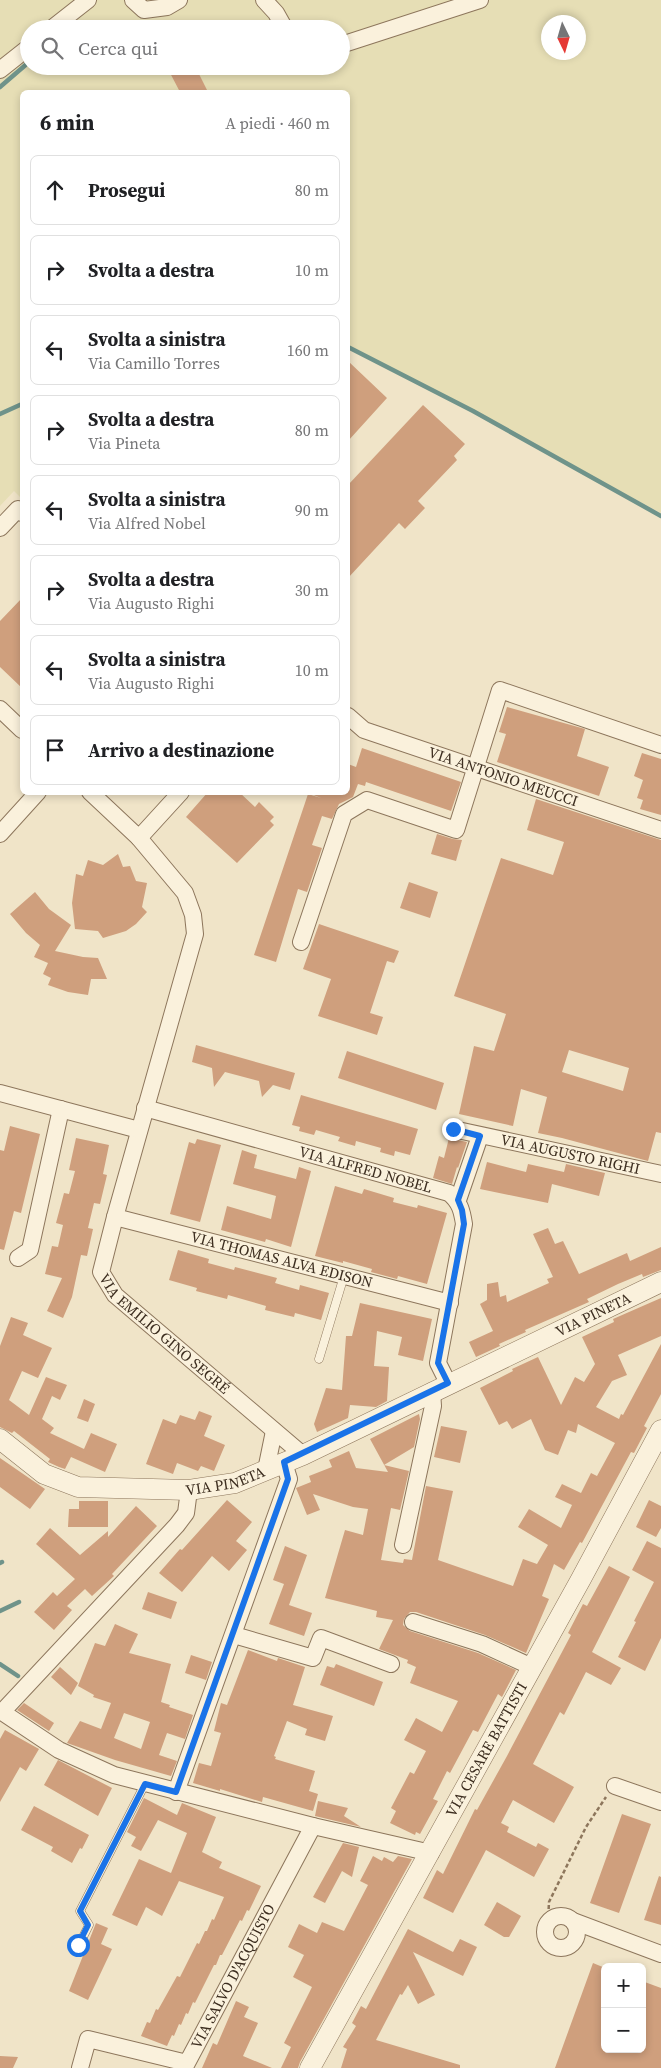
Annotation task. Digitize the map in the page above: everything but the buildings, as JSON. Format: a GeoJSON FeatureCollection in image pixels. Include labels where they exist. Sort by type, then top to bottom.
{"type":"FeatureCollection","features":[{"type":"Feature","properties":{"kind":"street"},"geometry":{"type":"LineString","coordinates":[[63,20],[88,0]]}},
{"type":"Feature","properties":{"kind":"street"},"geometry":{"type":"LineString","coordinates":[[133,0],[144,10],[167,7],[179,0]]}},
{"type":"Feature","properties":{"kind":"street"},"geometry":{"type":"LineString","coordinates":[[264,0],[280,20]]}},
{"type":"Feature","properties":{"kind":"street"},"geometry":{"type":"LineString","coordinates":[[350,42],[480,0]]}},
{"type":"Feature","properties":{"kind":"street"},"geometry":{"type":"LineString","coordinates":[[0,70],[20,54]]}},
{"type":"Feature","properties":{"kind":"street"},"geometry":{"type":"LineString","coordinates":[[0,528],[20,511]]}},
{"type":"Feature","properties":{"kind":"street"},"geometry":{"type":"LineString","coordinates":[[302,942],[344,814],[367,800],[456,830],[500,690],[661,746]]}},
{"type":"Feature","properties":{"kind":"street"},"geometry":{"type":"LineString","coordinates":[[0,710],[20,728]]}},
{"type":"Feature","properties":{"kind":"street","name":"VIA ANTONIO MEUCCI"},"geometry":{"type":"LineString","coordinates":[[350,718],[364,730],[661,830]]}},
{"type":"Feature","properties":{"kind":"street"},"geometry":{"type":"LineString","coordinates":[[0,834],[35,795]]}},
{"type":"Feature","properties":{"kind":"street"},"geometry":{"type":"LineString","coordinates":[[93,795],[139,838],[178,795]]}},
{"type":"Feature","properties":{"kind":"street","name":"VIA EMILIO GINO SEGRÉ"},"geometry":{"type":"LineString","coordinates":[[139,838],[185,893],[193,914],[195,934],[101,1272],[115,1295],[274,1431],[284,1462]]}},
{"type":"Feature","properties":{"kind":"street"},"geometry":{"type":"LineString","coordinates":[[0,1093],[140,1130]]}},
{"type":"Feature","properties":{"kind":"street","name":"VIA ALFRED NOBEL"},"geometry":{"type":"LineString","coordinates":[[146,1108],[449,1193],[458,1200]]}},
{"type":"Feature","properties":{"kind":"street"},"geometry":{"type":"LineString","coordinates":[[18,1258],[30,1250],[61,1110]]}},
{"type":"Feature","properties":{"kind":"street","name":"VIA AUGUSTO RIGHI"},"geometry":{"type":"LineString","coordinates":[[453,1129],[661,1174]]}},
{"type":"Feature","properties":{"kind":"street","name":"VIA AUGUSTO RIGHI"},"geometry":{"type":"LineString","coordinates":[[458,1200],[480,1136]]}},
{"type":"Feature","properties":{"kind":"street"},"geometry":{"type":"LineString","coordinates":[[403,1545],[433,1406],[440,1387],[438,1363],[464,1224],[458,1200]]}},
{"type":"Feature","properties":{"kind":"street","name":"VIA THOMAS ALVA EDISON"},"geometry":{"type":"LineString","coordinates":[[115,1217],[450,1303]]}},
{"type":"Feature","properties":{"kind":"street","name":"VIA PINETA"},"geometry":{"type":"LineString","coordinates":[[0,1439],[44,1474],[78,1487],[189,1490],[235,1483],[284,1462],[661,1282]]}},
{"type":"Feature","properties":{"kind":"street","name":"VIA CESARE BATTISTI"},"geometry":{"type":"LineString","coordinates":[[310,2068],[430,1853],[661,1430]]}},
{"type":"Feature","properties":{"kind":"street"},"geometry":{"type":"LineString","coordinates":[[176,1792],[234,1635],[288,1479],[274,1431]]}},
{"type":"Feature","properties":{"kind":"street"},"geometry":{"type":"LineString","coordinates":[[189,1490],[186,1513],[177,1524],[1,1713],[59,1750],[114,1775],[313,1826],[430,1853]]}},
{"type":"Feature","properties":{"kind":"street"},"geometry":{"type":"LineString","coordinates":[[413,1622],[482,1644],[532,1667]]}},
{"type":"Feature","properties":{"kind":"street"},"geometry":{"type":"LineString","coordinates":[[234,1635],[313,1658],[321,1638],[391,1664]]}},
{"type":"Feature","properties":{"kind":"street"},"geometry":{"type":"LineString","coordinates":[[615,1786],[661,1802]]}},
{"type":"Feature","properties":{"kind":"street","name":"VIA SALVO D'ACQUISTO"},"geometry":{"type":"LineString","coordinates":[[80,2068],[88,2039],[187,2063],[313,1826]]}},
{"type":"Feature","properties":{"kind":"street"},"geometry":{"type":"LineString","coordinates":[[573,1921],[576,1926],[577,1936],[572,1944],[562,1948],[554,1946],[547,1941],[545,1931],[548,1922],[560,1916],[661,1954]]}},
{"type":"Feature","properties":{"kind":"lane"},"geometry":{"type":"LineString","coordinates":[[319,1359],[344,1276]]}},
{"type":"Feature","properties":{"kind":"lane"},"geometry":{"type":"LineString","coordinates":[[78,1945],[88,1925],[80,1911],[145,1784]]}},
{"type":"Feature","properties":{"kind":"path"},"geometry":{"type":"LineString","coordinates":[[548,1922],[549,1902],[572,1854],[586,1827],[615,1786]]}},
{"type":"Feature","properties":{"kind":"shaded area"},"geometry":{"type":"Polygon","coordinates":[[[0,0],[661,0],[661,513],[350,347],[350,90],[20,90],[20,497],[14,491],[0,506],[0,0]]]}},
{"type":"Feature","properties":{"kind":"waterway"},"geometry":{"type":"LineString","coordinates":[[0,87],[20,70]]}},
{"type":"Feature","properties":{"kind":"waterway"},"geometry":{"type":"LineString","coordinates":[[350,348],[473,411],[661,516]]}},
{"type":"Feature","properties":{"kind":"waterway"},"geometry":{"type":"LineString","coordinates":[[0,414],[20,405]]}},
{"type":"Feature","properties":{"kind":"waterway"},"geometry":{"type":"LineString","coordinates":[[0,1611],[19,1602]]}},
{"type":"Feature","properties":{"kind":"waterway"},"geometry":{"type":"LineString","coordinates":[[0,1664],[18,1676]]}},
{"type":"Feature","properties":{"kind":"route"},"geometry":{"type":"LineString","coordinates":[[78,1945],[88,1925],[80,1911],[145,1784],[176,1792],[234,1635],[288,1479],[284,1462],[302,1455],[448,1383],[438,1363],[464,1224],[458,1200],[480,1136],[453,1129]]}}]}
